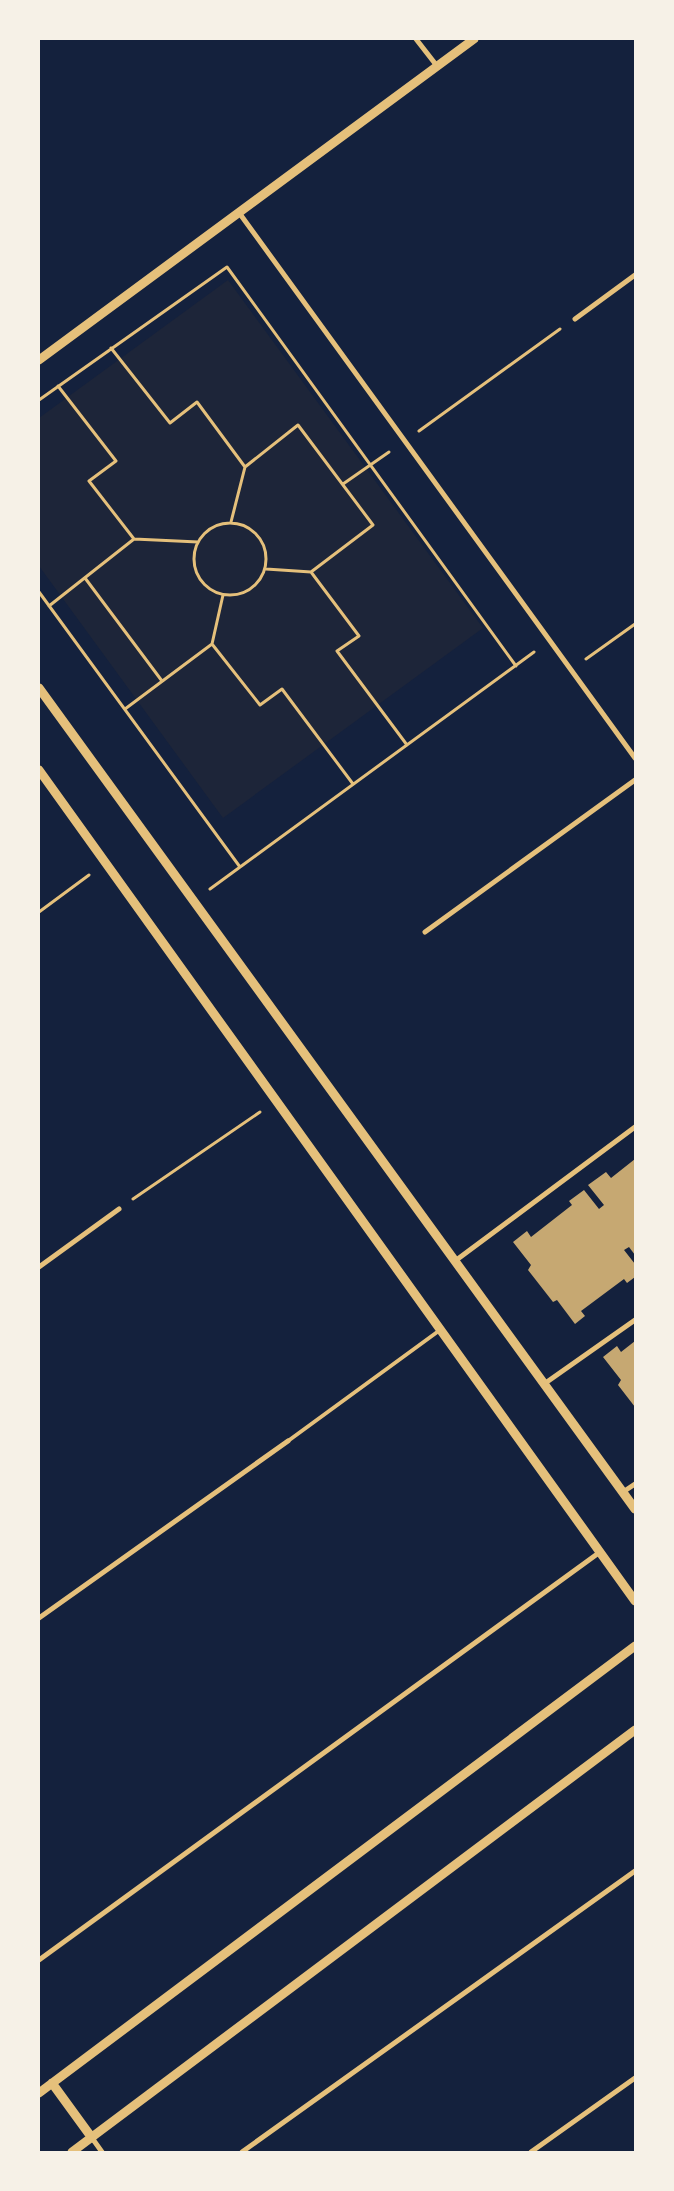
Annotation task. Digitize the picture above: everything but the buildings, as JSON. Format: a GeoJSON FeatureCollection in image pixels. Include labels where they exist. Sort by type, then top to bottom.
{"type":"FeatureCollection","features":[{"type":"Feature","properties":{"kind":"street"},"geometry":{"type":"LineString","coordinates":[[416,39],[437,66]]}},
{"type":"Feature","properties":{"kind":"street"},"geometry":{"type":"LineString","coordinates":[[39,360],[240,214],[474,39]]}},
{"type":"Feature","properties":{"kind":"street"},"geometry":{"type":"LineString","coordinates":[[240,214],[635,758]]}},
{"type":"Feature","properties":{"kind":"street"},"geometry":{"type":"LineString","coordinates":[[575,319],[635,275]]}},
{"type":"Feature","properties":{"kind":"street"},"geometry":{"type":"LineString","coordinates":[[39,688],[635,1509]]}},
{"type":"Feature","properties":{"kind":"street"},"geometry":{"type":"LineString","coordinates":[[39,770],[442,1328],[635,1601]]}},
{"type":"Feature","properties":{"kind":"street"},"geometry":{"type":"LineString","coordinates":[[425,932],[635,780]]}},
{"type":"Feature","properties":{"kind":"street"},"geometry":{"type":"LineString","coordinates":[[454,1260],[635,1127]]}},
{"type":"Feature","properties":{"kind":"street"},"geometry":{"type":"LineString","coordinates":[[39,1266],[119,1209]]}},
{"type":"Feature","properties":{"kind":"street"},"geometry":{"type":"LineString","coordinates":[[544,1384],[635,1320]]}},
{"type":"Feature","properties":{"kind":"street"},"geometry":{"type":"LineString","coordinates":[[39,1618],[288,1441]]}},
{"type":"Feature","properties":{"kind":"street"},"geometry":{"type":"LineString","coordinates":[[623,1492],[635,1484]]}},
{"type":"Feature","properties":{"kind":"street"},"geometry":{"type":"LineString","coordinates":[[39,1960],[600,1552]]}},
{"type":"Feature","properties":{"kind":"street"},"geometry":{"type":"LineString","coordinates":[[39,2093],[635,1646]]}},
{"type":"Feature","properties":{"kind":"street"},"geometry":{"type":"LineString","coordinates":[[72,2152],[635,1730]]}},
{"type":"Feature","properties":{"kind":"street"},"geometry":{"type":"LineString","coordinates":[[242,2152],[635,1871]]}},
{"type":"Feature","properties":{"kind":"street"},"geometry":{"type":"LineString","coordinates":[[532,2152],[635,2078]]}},
{"type":"Feature","properties":{"kind":"street"},"geometry":{"type":"LineString","coordinates":[[52,2083],[102,2152]]}},
{"type":"Feature","properties":{"kind":"lane"},"geometry":{"type":"LineString","coordinates":[[288,1441],[442,1328]]}},
{"type":"Feature","properties":{"kind":"path"},"geometry":{"type":"LineString","coordinates":[[39,400],[227,267],[372,463],[516,666]]}},
{"type":"Feature","properties":{"kind":"path"},"geometry":{"type":"LineString","coordinates":[[343,484],[575,319]]}},
{"type":"Feature","properties":{"kind":"path"},"geometry":{"type":"LineString","coordinates":[[111,348],[170,423],[197,402],[245,467]]}},
{"type":"Feature","properties":{"kind":"path"},"geometry":{"type":"LineString","coordinates":[[58,386],[116,461],[89,481],[134,539]]}},
{"type":"Feature","properties":{"kind":"path"},"geometry":{"type":"LineString","coordinates":[[231,522],[245,467],[298,425],[374,525],[311,572],[266,569]]}},
{"type":"Feature","properties":{"kind":"path"},"geometry":{"type":"LineString","coordinates":[[231,522],[244,525],[256,532],[264,543],[267,556],[266,569],[260,581],[250,590],[237,595],[223,595],[211,590],[201,580],[195,568],[194,555],[198,542],[206,531],[218,525],[231,522]]}},
{"type":"Feature","properties":{"kind":"path"},"geometry":{"type":"LineString","coordinates":[[49,606],[134,539],[198,542]]}},
{"type":"Feature","properties":{"kind":"path"},"geometry":{"type":"LineString","coordinates":[[311,572],[359,636],[337,652],[407,745]]}},
{"type":"Feature","properties":{"kind":"path"},"geometry":{"type":"LineString","coordinates":[[85,578],[162,681]]}},
{"type":"Feature","properties":{"kind":"path"},"geometry":{"type":"LineString","coordinates":[[39,592],[240,867]]}},
{"type":"Feature","properties":{"kind":"path"},"geometry":{"type":"LineString","coordinates":[[125,709],[212,644],[223,595]]}},
{"type":"Feature","properties":{"kind":"path"},"geometry":{"type":"LineString","coordinates":[[571,670],[635,624]]}},
{"type":"Feature","properties":{"kind":"path"},"geometry":{"type":"LineString","coordinates":[[193,900],[550,641]]}},
{"type":"Feature","properties":{"kind":"path"},"geometry":{"type":"LineString","coordinates":[[212,644],[260,705],[282,689],[353,784]]}},
{"type":"Feature","properties":{"kind":"path"},"geometry":{"type":"LineString","coordinates":[[39,912],[105,862]]}},
{"type":"Feature","properties":{"kind":"path"},"geometry":{"type":"LineString","coordinates":[[119,1209],[277,1100]]}},
{"type":"Feature","properties":{"kind":"shaded area"},"geometry":{"type":"Polygon","coordinates":[[[228,280],[483,628],[223,818],[39,566],[39,418],[228,280]]]}}]}
